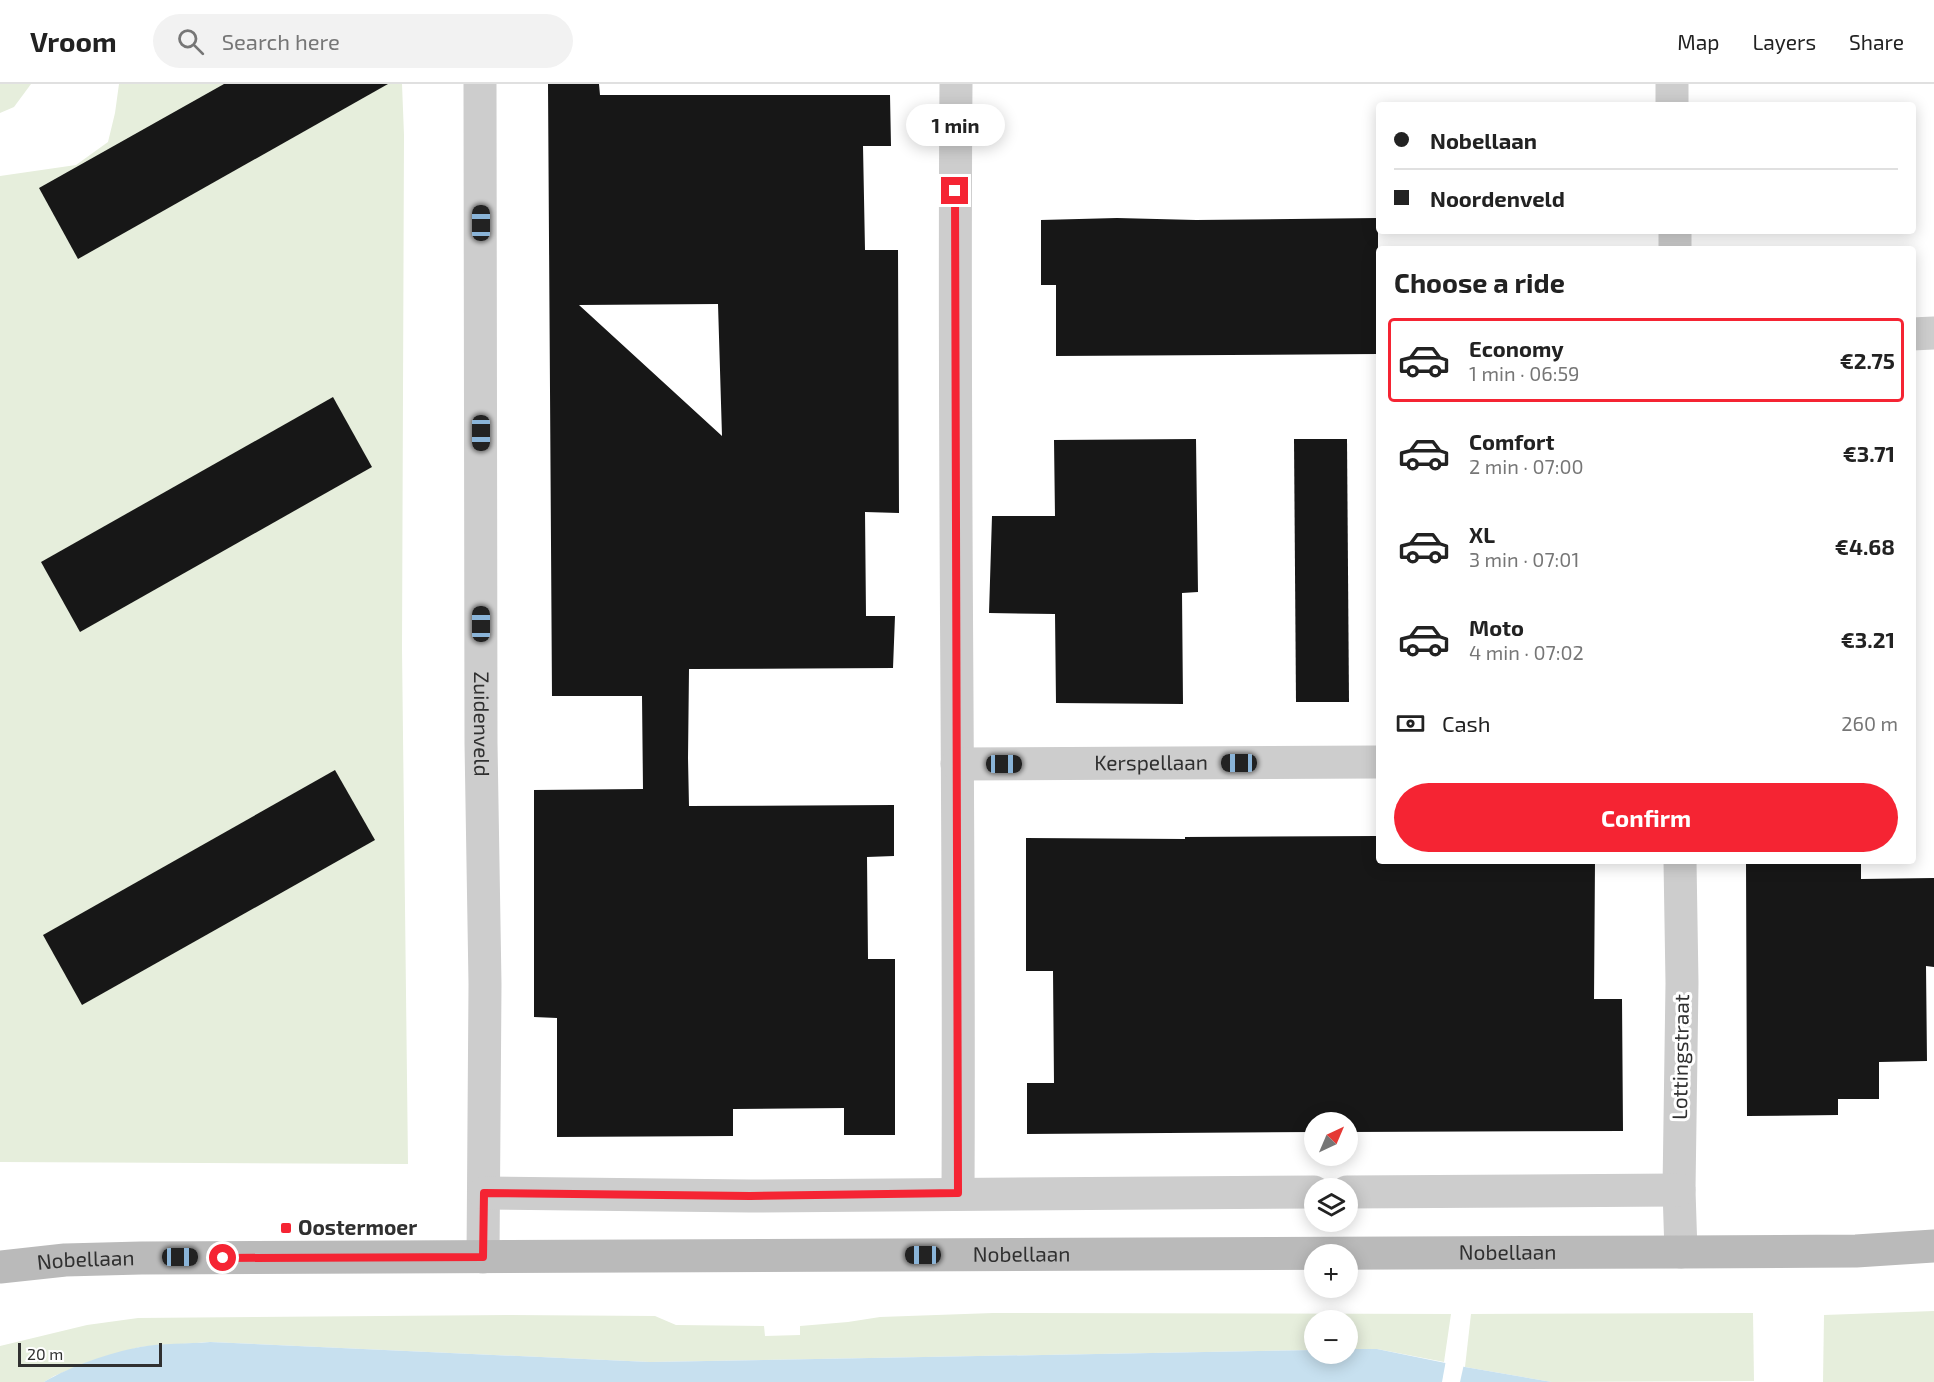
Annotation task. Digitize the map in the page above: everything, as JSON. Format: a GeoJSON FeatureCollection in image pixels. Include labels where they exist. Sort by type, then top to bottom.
{"type":"FeatureCollection","features":[{"type":"Feature","properties":{"kind":"street","name":"Zuidenveld"},"geometry":{"type":"LineString","coordinates":[[480,84],[481,719],[485,984],[483,1257]]}},
{"type":"Feature","properties":{"kind":"street"},"geometry":{"type":"LineString","coordinates":[[956,84],[958,1193]]}},
{"type":"Feature","properties":{"kind":"street"},"geometry":{"type":"LineString","coordinates":[[1672,84],[1672,102]]}},
{"type":"Feature","properties":{"kind":"street"},"geometry":{"type":"LineString","coordinates":[[1916,334],[1934,333]]}},
{"type":"Feature","properties":{"kind":"street","name":"Kerspellaan"},"geometry":{"type":"LineString","coordinates":[[957,764],[1376,762]]}},
{"type":"Feature","properties":{"kind":"street","name":"Lottingstraat"},"geometry":{"type":"LineString","coordinates":[[1680,864],[1682,983],[1679,1190],[1681,1252]]}},
{"type":"Feature","properties":{"kind":"street"},"geometry":{"type":"LineString","coordinates":[[1358,1192],[1679,1190]]}},
{"type":"Feature","properties":{"kind":"street"},"geometry":{"type":"LineString","coordinates":[[484,1193],[738,1196],[1304,1192]]}},
{"type":"Feature","properties":{"kind":"street","name":"Nobellaan"},"geometry":{"type":"LineString","coordinates":[[0,1267],[65,1260],[141,1258],[1856,1251],[1934,1246]]}},
{"type":"Feature","properties":{"kind":"green space"},"geometry":{"type":"Polygon","coordinates":[[[0,84],[31,84],[14,107],[0,113],[0,84]]]}},
{"type":"Feature","properties":{"kind":"green space"},"geometry":{"type":"Polygon","coordinates":[[[119,84],[402,84],[404,135],[402,649],[408,1164],[0,1162],[0,176],[76,165],[108,142],[119,84]]]}},
{"type":"Feature","properties":{"kind":"green space"},"geometry":{"type":"Polygon","coordinates":[[[1934,1311],[1934,1382],[1823,1382],[1824,1315],[1934,1311]]]}},
{"type":"Feature","properties":{"kind":"green space"},"geometry":{"type":"Polygon","coordinates":[[[993,1313],[1304,1314],[1304,1350],[650,1362],[210,1342],[140,1347],[91,1361],[44,1382],[0,1382],[0,1346],[87,1325],[138,1318],[655,1316],[676,1325],[764,1326],[765,1336],[800,1335],[800,1326],[880,1317],[993,1313]]]}},
{"type":"Feature","properties":{"kind":"green space"},"geometry":{"type":"Polygon","coordinates":[[[1753,1313],[1754,1381],[1552,1382],[1465,1367],[1471,1314],[1753,1313]]]}},
{"type":"Feature","properties":{"kind":"green space"},"geometry":{"type":"Polygon","coordinates":[[[1358,1314],[1451,1314],[1444,1362],[1377,1349],[1358,1349],[1358,1314]]]}},
{"type":"Feature","properties":{"kind":"water"},"geometry":{"type":"Polygon","coordinates":[[[210,1342],[650,1362],[1304,1350],[1304,1364],[1358,1364],[1358,1349],[1377,1349],[1552,1382],[44,1382],[78,1365],[103,1356],[157,1345],[210,1342]]]}},
{"type":"Feature","properties":{"kind":"pier"},"geometry":{"type":"Polygon","coordinates":[[[1446,1360],[1464,1364],[1460,1382],[1442,1382],[1446,1360]]]}},
{"type":"Feature","properties":{"kind":"building"},"geometry":{"type":"Polygon","coordinates":[[[224,84],[388,84],[78,259],[39,188],[224,84]]]}},
{"type":"Feature","properties":{"kind":"building"},"geometry":{"type":"Polygon","coordinates":[[[548,84],[599,84],[600,95],[890,95],[891,146],[863,146],[865,250],[898,250],[899,513],[865,512],[866,616],[895,616],[893,668],[689,669],[688,758],[689,806],[894,805],[894,856],[867,857],[868,959],[895,959],[895,1135],[844,1135],[844,1108],[733,1109],[733,1136],[557,1137],[557,1018],[534,1017],[534,790],[643,789],[642,696],[552,696],[548,84]],[[718,304],[579,305],[722,436],[718,304]]]}},
{"type":"Feature","properties":{"kind":"building"},"geometry":{"type":"Polygon","coordinates":[[[1376,218],[1378,246],[1376,246],[1376,354],[1056,356],[1056,285],[1041,285],[1041,220],[1376,218]]]}},
{"type":"Feature","properties":{"kind":"building"},"geometry":{"type":"Polygon","coordinates":[[[333,397],[372,467],[80,632],[41,562],[333,397]]]}},
{"type":"Feature","properties":{"kind":"building"},"geometry":{"type":"Polygon","coordinates":[[[1196,439],[1198,592],[1182,593],[1183,704],[1056,703],[1055,614],[989,613],[992,516],[1055,516],[1054,440],[1196,439]]]}},
{"type":"Feature","properties":{"kind":"building"},"geometry":{"type":"Polygon","coordinates":[[[1294,439],[1347,439],[1349,702],[1296,702],[1294,439]]]}},
{"type":"Feature","properties":{"kind":"building"},"geometry":{"type":"Polygon","coordinates":[[[335,770],[375,840],[82,1005],[43,935],[335,770]]]}},
{"type":"Feature","properties":{"kind":"building"},"geometry":{"type":"Polygon","coordinates":[[[1376,836],[1376,864],[1595,864],[1594,999],[1622,999],[1623,1131],[1358,1132],[1358,1112],[1304,1112],[1304,1132],[1027,1134],[1027,1083],[1054,1083],[1053,971],[1026,971],[1026,838],[1185,839],[1185,837],[1376,836]]]}},
{"type":"Feature","properties":{"kind":"building"},"geometry":{"type":"Polygon","coordinates":[[[1746,864],[1861,864],[1861,879],[1934,878],[1934,967],[1926,966],[1927,1061],[1879,1062],[1879,1099],[1838,1099],[1838,1115],[1747,1116],[1746,864]]]}},
{"type":"Feature","properties":{"kind":"place","name":"Oostermoer"},"geometry":{"type":"Point","coordinates":[286,1228]}},
{"type":"Feature","properties":{"kind":"route"},"geometry":{"type":"LineString","coordinates":[[223,1258],[483,1257],[484,1193],[750,1196],[958,1193],[955,191]]}}]}
